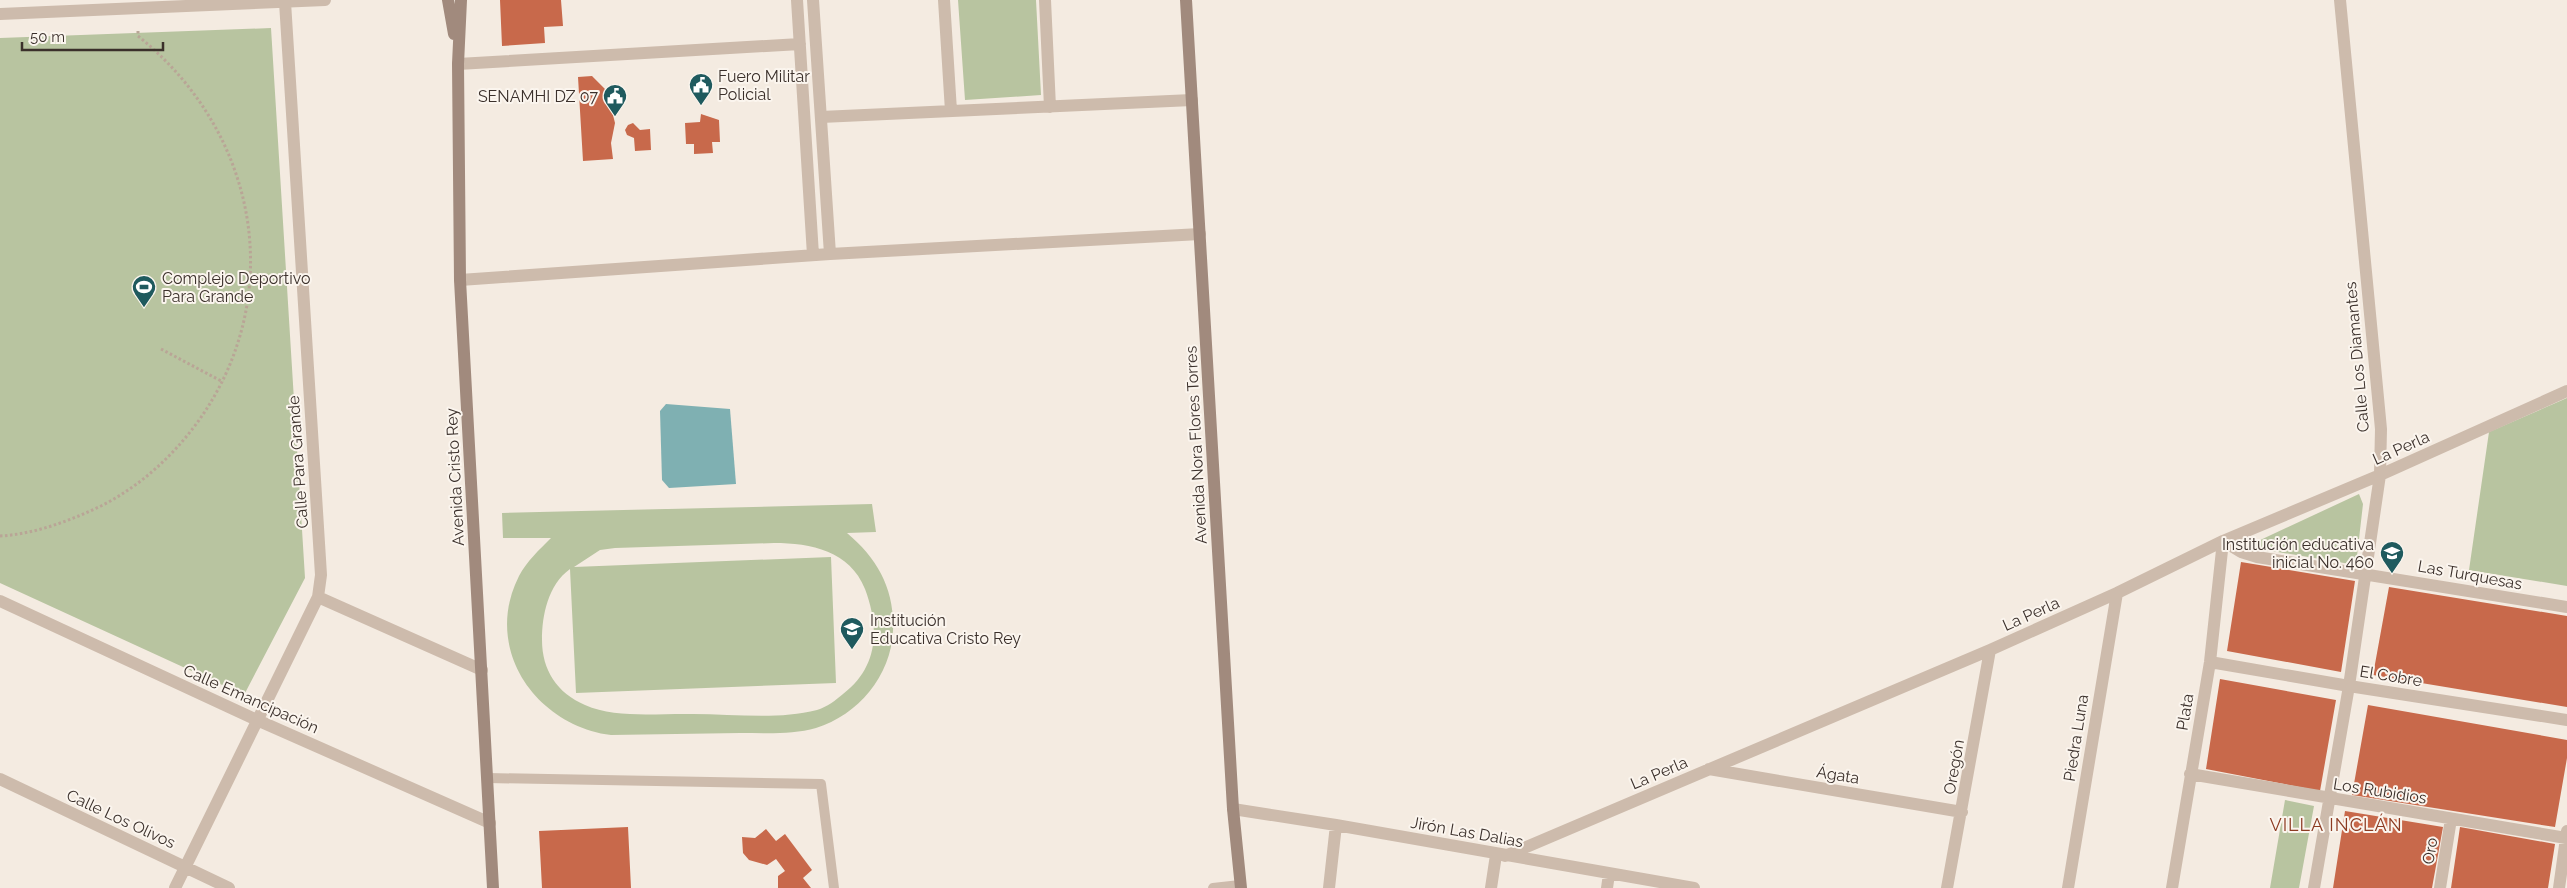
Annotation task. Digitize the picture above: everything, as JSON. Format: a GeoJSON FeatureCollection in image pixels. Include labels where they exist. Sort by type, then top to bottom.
{"type":"FeatureCollection","features":[{"type":"Feature","properties":{"kind":"main road","name":"Avenida Cristo Rey"},"geometry":{"type":"LineString","coordinates":[[448,0],[458,64]]}},
{"type":"Feature","properties":{"kind":"main road","name":"Avenida Cristo Rey"},"geometry":{"type":"LineString","coordinates":[[461,0],[458,64],[460,280],[493,888]]}},
{"type":"Feature","properties":{"kind":"main road","name":"Avenida Nora Flores Torres"},"geometry":{"type":"LineString","coordinates":[[1186,0],[1233,809],[1240,886]]}},
{"type":"Feature","properties":{"kind":"street"},"geometry":{"type":"LineString","coordinates":[[0,14],[325,0]]}},
{"type":"Feature","properties":{"kind":"street"},"geometry":{"type":"LineString","coordinates":[[797,0],[813,255]]}},
{"type":"Feature","properties":{"kind":"street"},"geometry":{"type":"LineString","coordinates":[[813,0],[830,254]]}},
{"type":"Feature","properties":{"kind":"street"},"geometry":{"type":"LineString","coordinates":[[944,0],[951,111]]}},
{"type":"Feature","properties":{"kind":"street"},"geometry":{"type":"LineString","coordinates":[[1044,0],[1050,106]]}},
{"type":"Feature","properties":{"kind":"street","name":"Calle Los Diamantes"},"geometry":{"type":"LineString","coordinates":[[2314,888],[2349,686],[2380,475],[2381,429],[2340,0]]}},
{"type":"Feature","properties":{"kind":"street","name":"Calle Para Grande"},"geometry":{"type":"LineString","coordinates":[[175,888],[318,597],[321,575],[285,2]]}},
{"type":"Feature","properties":{"kind":"street"},"geometry":{"type":"LineString","coordinates":[[458,64],[800,44]]}},
{"type":"Feature","properties":{"kind":"street"},"geometry":{"type":"LineString","coordinates":[[821,117],[1192,100]]}},
{"type":"Feature","properties":{"kind":"street"},"geometry":{"type":"LineString","coordinates":[[460,280],[813,255],[1200,234]]}},
{"type":"Feature","properties":{"kind":"street","name":"La Perla"},"geometry":{"type":"LineString","coordinates":[[1500,856],[1990,650],[2117,593],[2223,541],[2380,475],[2567,391]]}},
{"type":"Feature","properties":{"kind":"street","name":"Las Turquesas"},"geometry":{"type":"LineString","coordinates":[[2223,541],[2242,552],[2257,557],[2567,607]]}},
{"type":"Feature","properties":{"kind":"street","name":"Plata"},"geometry":{"type":"LineString","coordinates":[[2172,888],[2210,662],[2223,541]]}},
{"type":"Feature","properties":{"kind":"street","name":"Piedra Luna"},"geometry":{"type":"LineString","coordinates":[[2068,888],[2117,593]]}},
{"type":"Feature","properties":{"kind":"street"},"geometry":{"type":"LineString","coordinates":[[318,597],[482,670]]}},
{"type":"Feature","properties":{"kind":"street","name":"Calle Emancipación"},"geometry":{"type":"LineString","coordinates":[[0,601],[256,720],[490,823]]}},
{"type":"Feature","properties":{"kind":"street","name":"Oregón"},"geometry":{"type":"LineString","coordinates":[[1948,888],[1990,650]]}},
{"type":"Feature","properties":{"kind":"street","name":"El Cobre"},"geometry":{"type":"LineString","coordinates":[[2210,662],[2567,720]]}},
{"type":"Feature","properties":{"kind":"street","name":"Ágata"},"geometry":{"type":"LineString","coordinates":[[1709,769],[1962,812]]}},
{"type":"Feature","properties":{"kind":"street","name":"Los Rubidios"},"geometry":{"type":"LineString","coordinates":[[2190,774],[2329,799],[2566,834]]}},
{"type":"Feature","properties":{"kind":"street","name":"Calle Los Olivos"},"geometry":{"type":"LineString","coordinates":[[0,779],[229,888]]}},
{"type":"Feature","properties":{"kind":"street","name":"Jirón Las Dalias"},"geometry":{"type":"LineString","coordinates":[[1233,809],[1336,825],[1500,856],[1694,888]]}},
{"type":"Feature","properties":{"kind":"street","name":"Oro"},"geometry":{"type":"LineString","coordinates":[[2440,888],[2451,818]]}},
{"type":"Feature","properties":{"kind":"street"},"geometry":{"type":"LineString","coordinates":[[1329,888],[1336,825]]}},
{"type":"Feature","properties":{"kind":"street"},"geometry":{"type":"LineString","coordinates":[[2558,888],[2566,834]]}},
{"type":"Feature","properties":{"kind":"street"},"geometry":{"type":"LineString","coordinates":[[1492,888],[1500,856]]}},
{"type":"Feature","properties":{"kind":"street"},"geometry":{"type":"LineString","coordinates":[[1607,888],[1609,874]]}},
{"type":"Feature","properties":{"kind":"lane"},"geometry":{"type":"LineString","coordinates":[[488,778],[821,784],[834,888]]}},
{"type":"Feature","properties":{"kind":"lane"},"geometry":{"type":"LineString","coordinates":[[1213,888],[1240,886]]}},
{"type":"Feature","properties":{"kind":"path"},"geometry":{"type":"LineString","coordinates":[[0,536],[40,529],[67,521],[118,497],[144,480],[163,463],[187,436],[223,382],[242,333],[251,285],[251,253],[243,194],[231,158],[201,103],[172,66],[138,36],[138,30]]}},
{"type":"Feature","properties":{"kind":"path"},"geometry":{"type":"LineString","coordinates":[[161,349],[223,382]]}},
{"type":"Feature","properties":{"kind":"green space"},"geometry":{"type":"Polygon","coordinates":[[[958,0],[1036,0],[1041,95],[965,100],[958,0]]]}},
{"type":"Feature","properties":{"kind":"green space","name":"Complejo Deportivo Para Grande"},"geometry":{"type":"Polygon","coordinates":[[[271,28],[305,578],[244,695],[0,583],[0,38],[271,28]]]}},
{"type":"Feature","properties":{"kind":"green space"},"geometry":{"type":"Polygon","coordinates":[[[2567,398],[2567,586],[2469,570],[2489,432],[2567,398]]]}},
{"type":"Feature","properties":{"kind":"green space"},"geometry":{"type":"Polygon","coordinates":[[[2359,494],[2363,504],[2356,565],[2254,548],[2256,542],[2359,494]]]}},
{"type":"Feature","properties":{"kind":"green space"},"geometry":{"type":"Polygon","coordinates":[[[872,504],[876,532],[847,533],[876,565],[891,602],[893,631],[891,648],[886,663],[870,691],[858,703],[845,714],[831,722],[807,730],[778,733],[611,735],[584,728],[560,716],[539,700],[523,679],[512,656],[507,630],[509,603],[522,571],[551,538],[503,538],[502,513],[872,504]],[[788,543],[615,548],[600,550],[574,567],[831,557],[836,683],[576,693],[570,569],[556,583],[545,611],[542,640],[548,671],[559,687],[575,700],[597,709],[624,714],[771,716],[802,713],[817,710],[828,705],[855,683],[869,659],[874,633],[870,604],[865,589],[850,566],[828,552],[788,543]]]}},
{"type":"Feature","properties":{"kind":"green space"},"geometry":{"type":"Polygon","coordinates":[[[2285,800],[2314,806],[2299,888],[2270,888],[2285,800]]]}},
{"type":"Feature","properties":{"kind":"water"},"geometry":{"type":"Polygon","coordinates":[[[666,404],[730,409],[736,484],[669,488],[662,480],[660,411],[666,404]]]}},
{"type":"Feature","properties":{"kind":"building"},"geometry":{"type":"Polygon","coordinates":[[[500,0],[561,0],[563,26],[544,27],[545,43],[502,46],[500,0]]]}},
{"type":"Feature","properties":{"kind":"building"},"geometry":{"type":"Polygon","coordinates":[[[592,76],[606,90],[611,89],[616,93],[616,99],[610,103],[615,123],[611,143],[613,159],[583,161],[578,77],[592,76]]]}},
{"type":"Feature","properties":{"kind":"building"},"geometry":{"type":"Polygon","coordinates":[[[701,114],[719,120],[720,142],[712,142],[713,153],[694,154],[694,144],[686,144],[685,123],[700,122],[701,114]]]}},
{"type":"Feature","properties":{"kind":"building"},"geometry":{"type":"Polygon","coordinates":[[[633,123],[640,130],[650,129],[651,150],[635,151],[634,138],[627,135],[625,130],[628,125],[633,123]]]}},
{"type":"Feature","properties":{"kind":"building"},"geometry":{"type":"Polygon","coordinates":[[[2241,562],[2355,581],[2341,672],[2227,651],[2241,562]]]}},
{"type":"Feature","properties":{"kind":"building"},"geometry":{"type":"Polygon","coordinates":[[[2389,587],[2567,616],[2567,707],[2373,675],[2389,587]]]}},
{"type":"Feature","properties":{"kind":"building"},"geometry":{"type":"Polygon","coordinates":[[[2220,679],[2336,700],[2320,791],[2206,769],[2220,679]]]}},
{"type":"Feature","properties":{"kind":"building"},"geometry":{"type":"Polygon","coordinates":[[[2368,705],[2567,740],[2567,758],[2555,827],[2352,795],[2368,705]]]}},
{"type":"Feature","properties":{"kind":"building"},"geometry":{"type":"Polygon","coordinates":[[[2345,811],[2443,827],[2432,888],[2333,888],[2345,811]]]}},
{"type":"Feature","properties":{"kind":"building"},"geometry":{"type":"Polygon","coordinates":[[[628,827],[631,888],[542,888],[539,831],[628,827]]]}},
{"type":"Feature","properties":{"kind":"building"},"geometry":{"type":"Polygon","coordinates":[[[2460,827],[2555,844],[2548,888],[2451,888],[2460,827]]]}},
{"type":"Feature","properties":{"kind":"building"},"geometry":{"type":"Polygon","coordinates":[[[766,829],[776,841],[785,834],[812,870],[803,878],[811,888],[778,888],[778,876],[785,871],[776,859],[767,865],[749,860],[743,853],[742,837],[755,838],[766,829]]]}},
{"type":"Feature","properties":{"kind":"place","name":"Fuero Militar Policial"},"geometry":{"type":"Point","coordinates":[701,106]}},
{"type":"Feature","properties":{"kind":"place","name":"SENAMHI DZ 07"},"geometry":{"type":"Point","coordinates":[615,117]}},
{"type":"Feature","properties":{"kind":"place","name":"Complejo Deportivo Para Grande"},"geometry":{"type":"Point","coordinates":[144,308]}},
{"type":"Feature","properties":{"kind":"place","name":"Institución educativa inicial No. 460"},"geometry":{"type":"Point","coordinates":[2392,574]}},
{"type":"Feature","properties":{"kind":"place","name":"Institución Educativa Cristo Rey"},"geometry":{"type":"Point","coordinates":[852,650]}},
{"type":"Feature","properties":{"kind":"district","name":"VILLA INCLÁN"},"geometry":{"type":"Point","coordinates":[2336,824]}}]}
